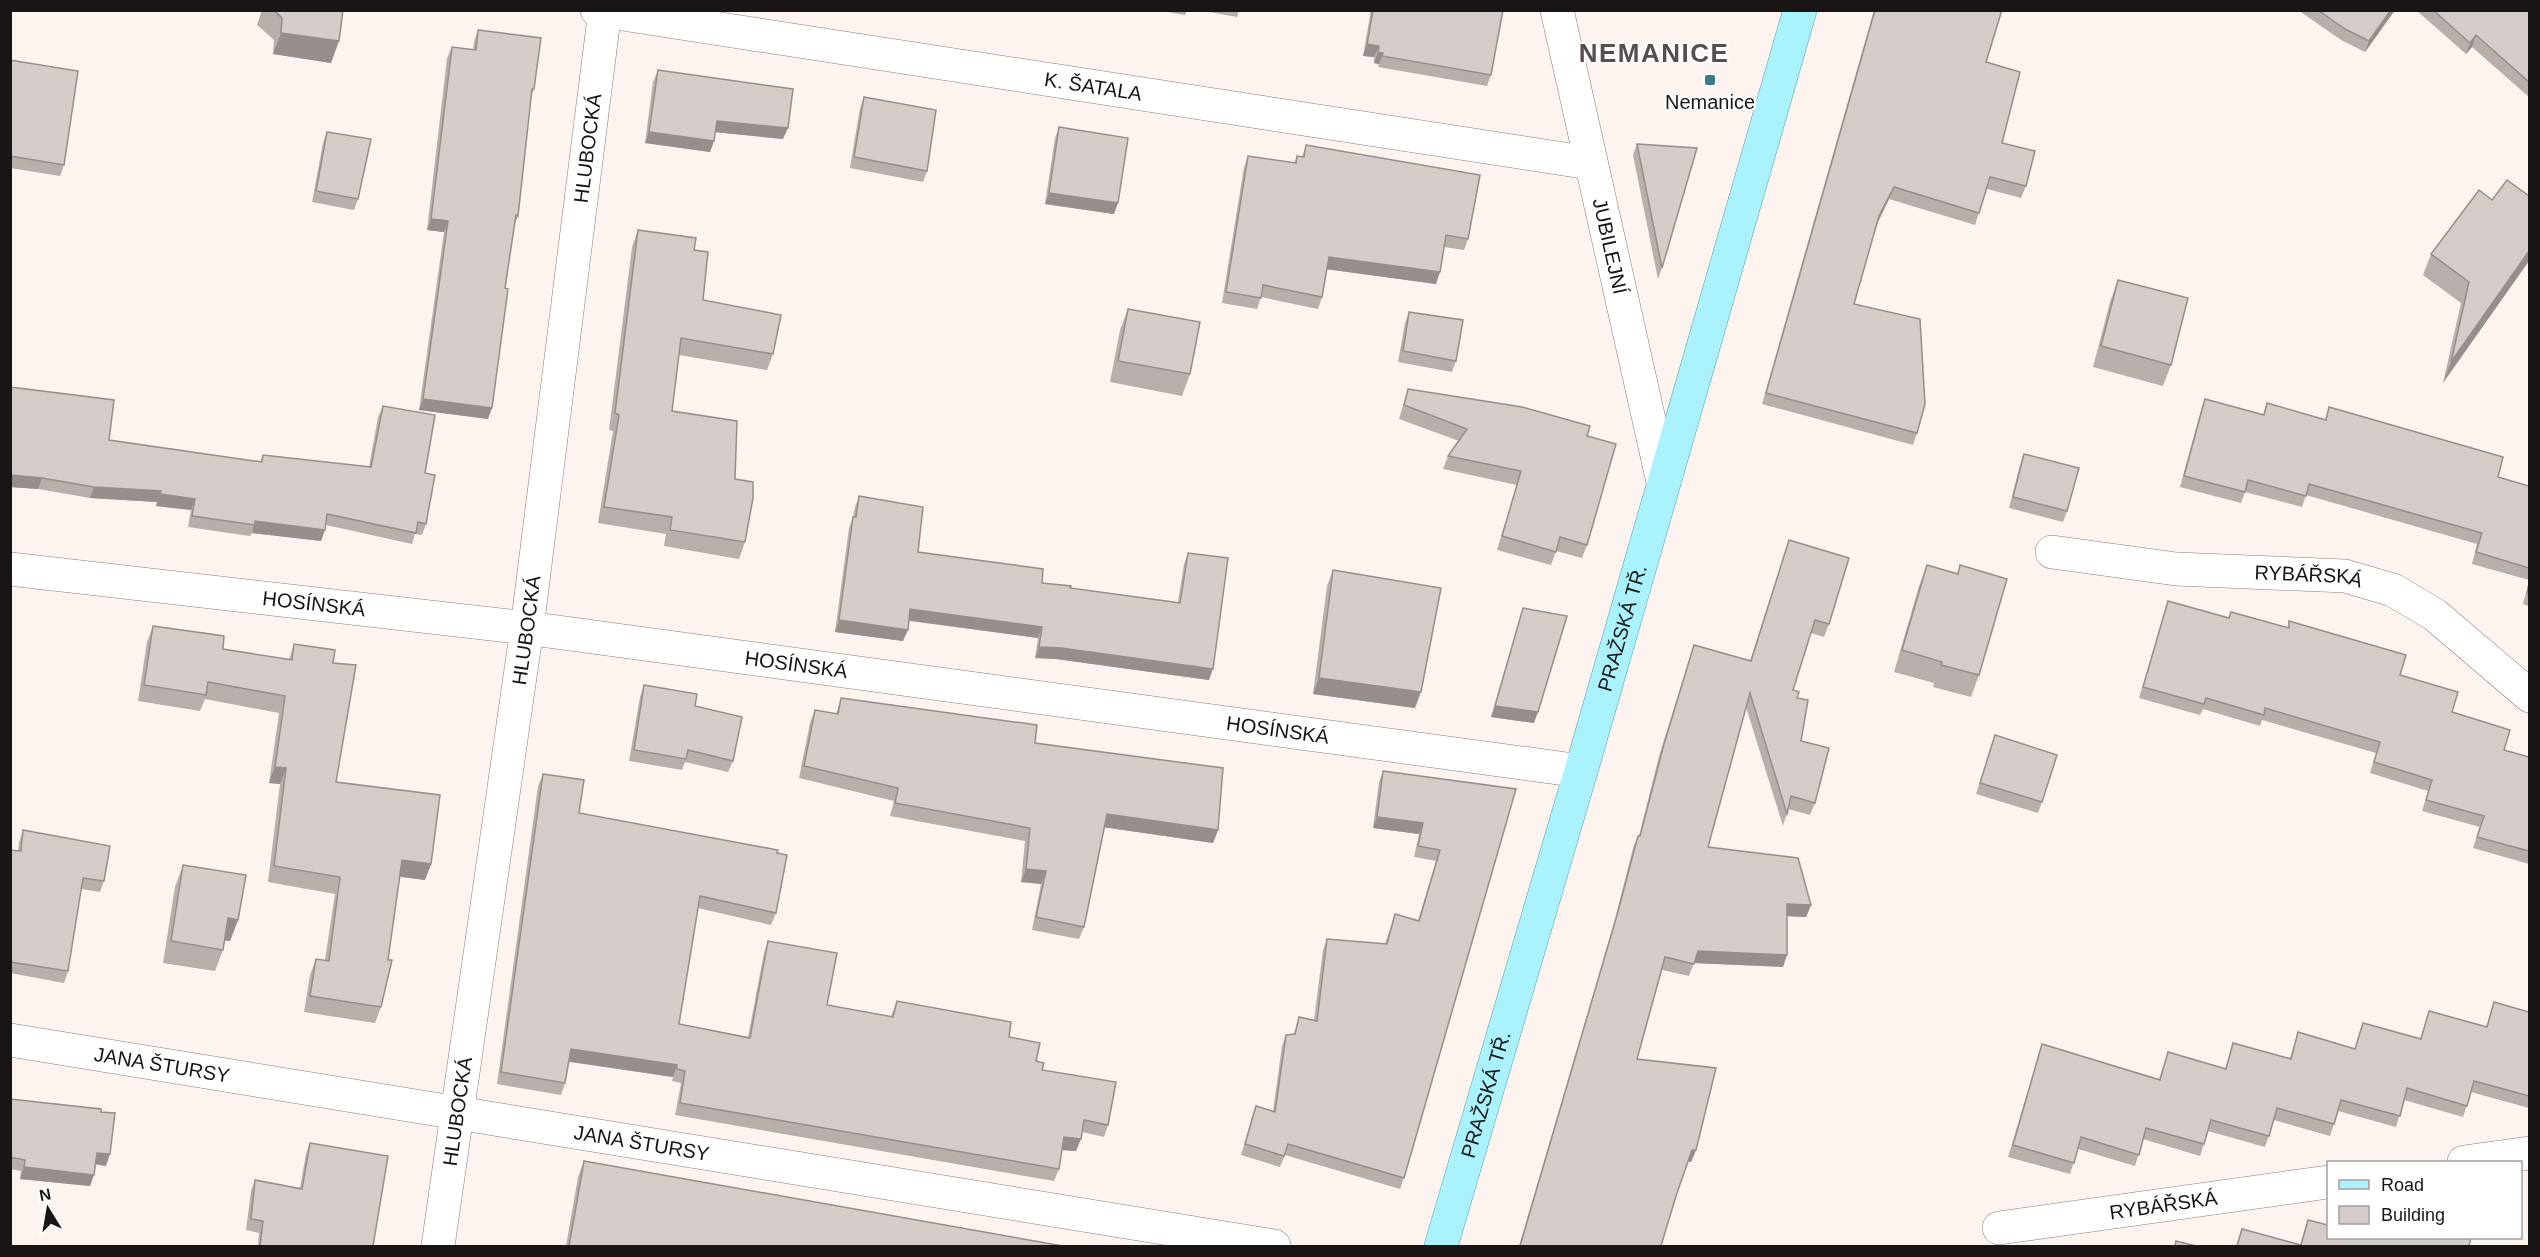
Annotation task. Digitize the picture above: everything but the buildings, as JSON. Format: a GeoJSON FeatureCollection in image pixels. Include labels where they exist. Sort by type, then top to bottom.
{"type":"FeatureCollection","features":[{"type":"Feature","properties":{"kind":"main road","name":"PRAŽSKÁ TŘ."},"geometry":{"type":"LineString","coordinates":[[1441,1246],[1581,771],[1800,10]]}},
{"type":"Feature","properties":{"kind":"street","name":"JUBILEJNÍ"},"geometry":{"type":"LineString","coordinates":[[1557,10],[1663,482]]}},
{"type":"Feature","properties":{"kind":"street","name":"K. ŠATALA"},"geometry":{"type":"LineString","coordinates":[[602,11],[1590,163]]}},
{"type":"Feature","properties":{"kind":"street","name":"HLUBOCKÁ"},"geometry":{"type":"LineString","coordinates":[[438,1246],[527,628],[602,11]]}},
{"type":"Feature","properties":{"kind":"street","name":"RYBÁŘSKÁ"},"geometry":{"type":"LineString","coordinates":[[2052,552],[2176,569],[2345,576],[2393,590],[2435,615],[2529,696]]}},
{"type":"Feature","properties":{"kind":"street","name":"HOSÍNSKÁ"},"geometry":{"type":"LineString","coordinates":[[10,569],[527,628],[1581,771]]}},
{"type":"Feature","properties":{"kind":"street","name":"JANA ŠTURSY"},"geometry":{"type":"LineString","coordinates":[[10,1040],[1274,1246]]}},
{"type":"Feature","properties":{"kind":"street"},"geometry":{"type":"LineString","coordinates":[[2471,1161],[2529,1153]]}},
{"type":"Feature","properties":{"kind":"street","name":"RYBÁŘSKÁ"},"geometry":{"type":"LineString","coordinates":[[1999,1228],[2327,1182]]}},
{"type":"Feature","properties":{"kind":"place","name":"Nemanice"},"geometry":{"type":"Point","coordinates":[1710,80]}},
{"type":"Feature","properties":{"kind":"district","name":"NEMANICE"},"geometry":{"type":"Point","coordinates":[1654,53]}}]}
